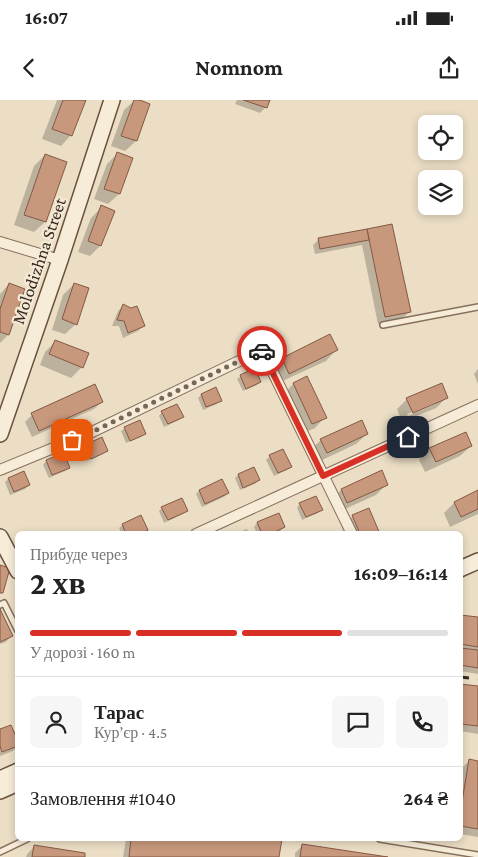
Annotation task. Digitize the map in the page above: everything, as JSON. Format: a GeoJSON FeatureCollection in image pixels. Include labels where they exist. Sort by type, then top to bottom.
{"type":"FeatureCollection","features":[{"type":"Feature","properties":{"kind":"street","name":"Molodizhna Street"},"geometry":{"type":"LineString","coordinates":[[0,434],[60,260],[112,100]]}},
{"type":"Feature","properties":{"kind":"street"},"geometry":{"type":"LineString","coordinates":[[0,242],[60,260]]}},
{"type":"Feature","properties":{"kind":"street"},"geometry":{"type":"LineString","coordinates":[[0,470],[90,433],[262,350],[350,531]]}},
{"type":"Feature","properties":{"kind":"street"},"geometry":{"type":"LineString","coordinates":[[203,531],[478,405]]}},
{"type":"Feature","properties":{"kind":"street"},"geometry":{"type":"LineString","coordinates":[[0,537],[15,565]]}},
{"type":"Feature","properties":{"kind":"street"},"geometry":{"type":"LineString","coordinates":[[0,557],[15,569]]}},
{"type":"Feature","properties":{"kind":"street"},"geometry":{"type":"LineString","coordinates":[[463,568],[478,561]]}},
{"type":"Feature","properties":{"kind":"street"},"geometry":{"type":"LineString","coordinates":[[463,578],[478,571]]}},
{"type":"Feature","properties":{"kind":"street"},"geometry":{"type":"LineString","coordinates":[[0,779],[15,772]]}},
{"type":"Feature","properties":{"kind":"street"},"geometry":{"type":"LineString","coordinates":[[0,791],[15,784]]}},
{"type":"Feature","properties":{"kind":"lane"},"geometry":{"type":"LineString","coordinates":[[383,325],[478,307]]}},
{"type":"Feature","properties":{"kind":"lane"},"geometry":{"type":"LineString","coordinates":[[0,605],[4,603],[15,625]]}},
{"type":"Feature","properties":{"kind":"lane"},"geometry":{"type":"LineString","coordinates":[[0,852],[23,841]]}},
{"type":"Feature","properties":{"kind":"lane"},"geometry":{"type":"LineString","coordinates":[[392,841],[478,855]]}},
{"type":"Feature","properties":{"kind":"building"},"geometry":{"type":"Polygon","coordinates":[[[63,100],[86,100],[72,136],[52,129],[63,100]]]}},
{"type":"Feature","properties":{"kind":"building"},"geometry":{"type":"Polygon","coordinates":[[[134,100],[150,104],[137,141],[121,136],[134,100]]]}},
{"type":"Feature","properties":{"kind":"building"},"geometry":{"type":"Polygon","coordinates":[[[243,100],[270,100],[267,108],[243,100]]]}},
{"type":"Feature","properties":{"kind":"building"},"geometry":{"type":"Polygon","coordinates":[[[117,152],[133,158],[120,194],[104,189],[117,152]]]}},
{"type":"Feature","properties":{"kind":"building"},"geometry":{"type":"Polygon","coordinates":[[[45,154],[67,162],[46,222],[24,215],[45,154]]]}},
{"type":"Feature","properties":{"kind":"building"},"geometry":{"type":"Polygon","coordinates":[[[101,205],[115,211],[101,246],[88,241],[101,205]]]}},
{"type":"Feature","properties":{"kind":"building"},"geometry":{"type":"Polygon","coordinates":[[[392,224],[411,312],[385,317],[367,229],[392,224]]]}},
{"type":"Feature","properties":{"kind":"building"},"geometry":{"type":"Polygon","coordinates":[[[367,229],[369,240],[320,249],[318,238],[367,229]]]}},
{"type":"Feature","properties":{"kind":"building"},"geometry":{"type":"Polygon","coordinates":[[[9,283],[25,289],[9,335],[0,332],[0,309],[9,283]]]}},
{"type":"Feature","properties":{"kind":"building"},"geometry":{"type":"Polygon","coordinates":[[[74,283],[89,288],[77,325],[62,319],[74,283]]]}},
{"type":"Feature","properties":{"kind":"building"},"geometry":{"type":"Polygon","coordinates":[[[123,304],[131,308],[137,306],[145,326],[128,333],[124,321],[117,320],[123,304]]]}},
{"type":"Feature","properties":{"kind":"building"},"geometry":{"type":"Polygon","coordinates":[[[330,334],[338,350],[289,374],[282,358],[330,334]]]}},
{"type":"Feature","properties":{"kind":"building"},"geometry":{"type":"Polygon","coordinates":[[[55,340],[89,353],[83,368],[49,354],[55,340]]]}},
{"type":"Feature","properties":{"kind":"building"},"geometry":{"type":"Polygon","coordinates":[[[255,368],[261,382],[246,389],[240,375],[255,368]]]}},
{"type":"Feature","properties":{"kind":"building"},"geometry":{"type":"Polygon","coordinates":[[[307,376],[327,418],[312,424],[293,383],[307,376]]]}},
{"type":"Feature","properties":{"kind":"building"},"geometry":{"type":"Polygon","coordinates":[[[442,383],[448,398],[413,413],[406,398],[442,383]]]}},
{"type":"Feature","properties":{"kind":"building"},"geometry":{"type":"Polygon","coordinates":[[[95,384],[103,402],[39,431],[31,413],[95,384]]]}},
{"type":"Feature","properties":{"kind":"building"},"geometry":{"type":"Polygon","coordinates":[[[216,387],[222,401],[206,407],[201,394],[216,387]]]}},
{"type":"Feature","properties":{"kind":"building"},"geometry":{"type":"Polygon","coordinates":[[[177,404],[184,417],[168,424],[161,411],[177,404]]]}},
{"type":"Feature","properties":{"kind":"building"},"geometry":{"type":"Polygon","coordinates":[[[140,420],[146,434],[130,441],[124,427],[140,420]]]}},
{"type":"Feature","properties":{"kind":"building"},"geometry":{"type":"Polygon","coordinates":[[[362,420],[368,434],[327,453],[320,439],[362,420]]]}},
{"type":"Feature","properties":{"kind":"building"},"geometry":{"type":"Polygon","coordinates":[[[466,432],[472,446],[436,462],[429,448],[466,432]]]}},
{"type":"Feature","properties":{"kind":"building"},"geometry":{"type":"Polygon","coordinates":[[[102,437],[108,451],[91,459],[85,445],[102,437]]]}},
{"type":"Feature","properties":{"kind":"building"},"geometry":{"type":"Polygon","coordinates":[[[283,449],[292,467],[278,473],[269,455],[283,449]]]}},
{"type":"Feature","properties":{"kind":"building"},"geometry":{"type":"Polygon","coordinates":[[[64,453],[70,468],[52,475],[46,460],[64,453]]]}},
{"type":"Feature","properties":{"kind":"building"},"geometry":{"type":"Polygon","coordinates":[[[254,467],[260,480],[243,488],[238,474],[254,467]]]}},
{"type":"Feature","properties":{"kind":"building"},"geometry":{"type":"Polygon","coordinates":[[[382,470],[388,485],[347,503],[341,489],[382,470]]]}},
{"type":"Feature","properties":{"kind":"building"},"geometry":{"type":"Polygon","coordinates":[[[24,471],[30,485],[14,492],[8,478],[24,471]]]}},
{"type":"Feature","properties":{"kind":"building"},"geometry":{"type":"Polygon","coordinates":[[[222,479],[229,493],[205,504],[199,490],[222,479]]]}},
{"type":"Feature","properties":{"kind":"building"},"geometry":{"type":"Polygon","coordinates":[[[478,490],[478,509],[461,517],[454,502],[478,490]]]}},
{"type":"Feature","properties":{"kind":"building"},"geometry":{"type":"Polygon","coordinates":[[[316,496],[323,510],[306,517],[299,503],[316,496]]]}},
{"type":"Feature","properties":{"kind":"building"},"geometry":{"type":"Polygon","coordinates":[[[182,498],[188,511],[168,520],[161,507],[182,498]]]}},
{"type":"Feature","properties":{"kind":"building"},"geometry":{"type":"Polygon","coordinates":[[[369,508],[379,531],[359,531],[352,515],[369,508]]]}},
{"type":"Feature","properties":{"kind":"building"},"geometry":{"type":"Polygon","coordinates":[[[279,513],[285,527],[277,531],[261,531],[257,522],[279,513]]]}},
{"type":"Feature","properties":{"kind":"building"},"geometry":{"type":"Polygon","coordinates":[[[141,515],[148,530],[125,531],[122,524],[141,515]]]}},
{"type":"Feature","properties":{"kind":"building"},"geometry":{"type":"Polygon","coordinates":[[[0,565],[10,568],[3,593],[0,593],[0,565]]]}},
{"type":"Feature","properties":{"kind":"building"},"geometry":{"type":"Polygon","coordinates":[[[0,609],[13,636],[0,642],[0,609]]]}},
{"type":"Feature","properties":{"kind":"building"},"geometry":{"type":"Polygon","coordinates":[[[463,615],[478,617],[478,647],[463,644],[463,615]]]}},
{"type":"Feature","properties":{"kind":"building"},"geometry":{"type":"Polygon","coordinates":[[[463,648],[478,650],[478,668],[463,666],[463,648]]]}},
{"type":"Feature","properties":{"kind":"building"},"geometry":{"type":"Polygon","coordinates":[[[463,684],[478,686],[478,726],[463,724],[463,684]]]}},
{"type":"Feature","properties":{"kind":"building"},"geometry":{"type":"Polygon","coordinates":[[[11,725],[15,734],[15,747],[2,752],[0,729],[11,725]]]}},
{"type":"Feature","properties":{"kind":"building"},"geometry":{"type":"Polygon","coordinates":[[[469,759],[478,761],[478,829],[463,826],[463,796],[469,759]]]}},
{"type":"Feature","properties":{"kind":"building"},"geometry":{"type":"Polygon","coordinates":[[[131,841],[282,841],[279,857],[129,857],[131,841]]]}},
{"type":"Feature","properties":{"kind":"building"},"geometry":{"type":"Polygon","coordinates":[[[302,844],[388,857],[300,857],[302,844]]]}},
{"type":"Feature","properties":{"kind":"building"},"geometry":{"type":"Polygon","coordinates":[[[34,845],[85,853],[85,857],[32,857],[34,845]]]}},
{"type":"Feature","properties":{"kind":"railway"},"geometry":{"type":"LineString","coordinates":[[463,677],[478,679]]}},
{"type":"Feature","properties":{"kind":"way so far"},"geometry":{"type":"LineString","coordinates":[[72,440],[262,351]]}},
{"type":"Feature","properties":{"kind":"route"},"geometry":{"type":"LineString","coordinates":[[262,351],[323,476],[408,437]]}}]}
